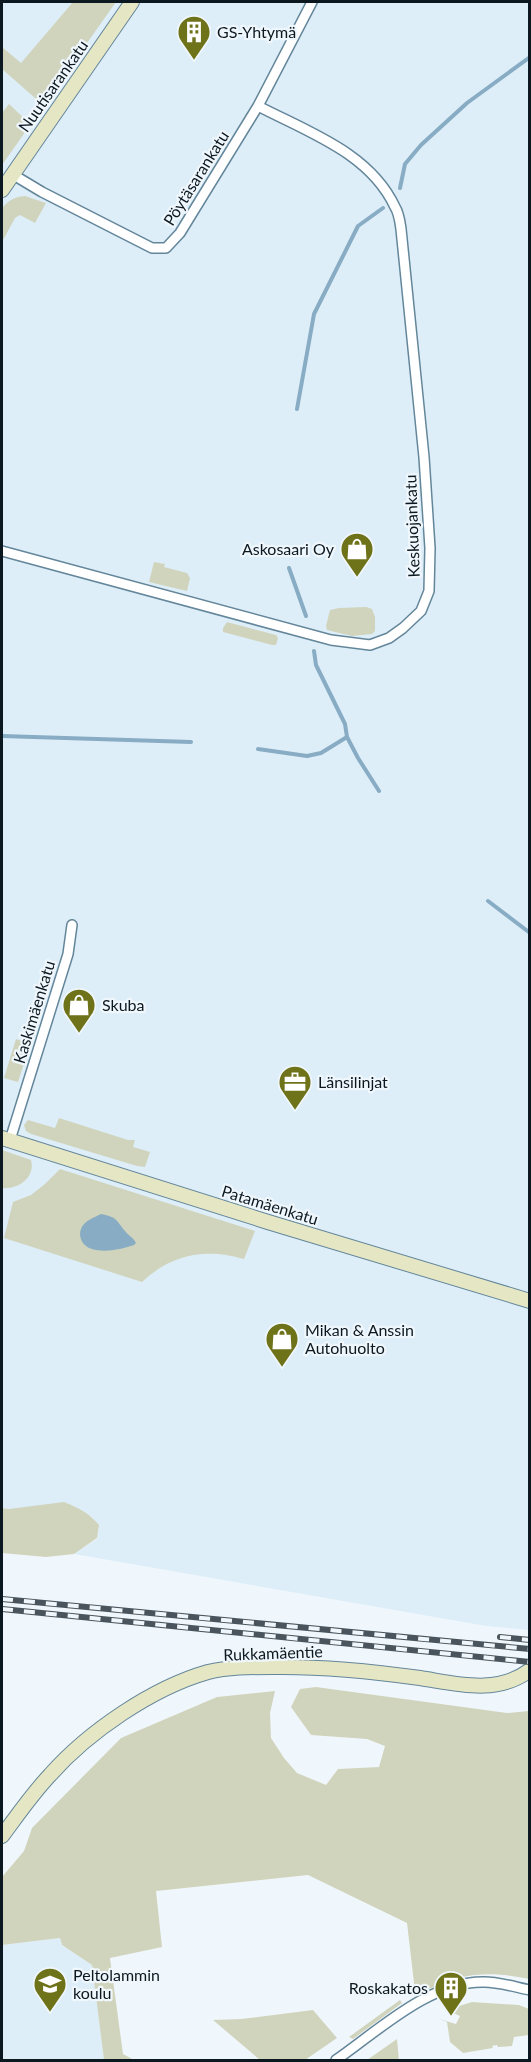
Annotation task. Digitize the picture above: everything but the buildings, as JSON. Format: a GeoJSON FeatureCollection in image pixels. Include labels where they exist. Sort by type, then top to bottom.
{"type":"FeatureCollection","features":[{"type":"Feature","properties":{"kind":"main road","name":"Nuutisarankatu"},"geometry":{"type":"LineString","coordinates":[[2,190],[132,2]]}},
{"type":"Feature","properties":{"kind":"main road","name":"Patamäenkatu"},"geometry":{"type":"LineString","coordinates":[[6,1139],[268,1222],[530,1301]]}},
{"type":"Feature","properties":{"kind":"main road","name":"Rukkamäentie"},"geometry":{"type":"LineString","coordinates":[[2,1836],[49,1776],[70,1754],[101,1730],[147,1700],[179,1683],[208,1672],[250,1667],[311,1666],[486,1686],[508,1683],[530,1670]]}},
{"type":"Feature","properties":{"kind":"street","name":"Pöytäsarankatu"},"geometry":{"type":"LineString","coordinates":[[12,174],[42,192],[152,248],[166,248],[180,233],[258,106],[312,2]]}},
{"type":"Feature","properties":{"kind":"street","name":"Keskuojankatu"},"geometry":{"type":"LineString","coordinates":[[2,551],[331,640],[370,645],[389,638],[421,611],[429,591],[430,548],[424,457],[401,229],[397,209],[382,186],[362,164],[347,153],[258,106]]}},
{"type":"Feature","properties":{"kind":"street","name":"Kaskimäenkatu"},"geometry":{"type":"LineString","coordinates":[[6,1139],[68,954],[72,925]]}},
{"type":"Feature","properties":{"kind":"street"},"geometry":{"type":"LineString","coordinates":[[336,2061],[409,2008],[449,1988],[484,1982],[530,1990]]}},
{"type":"Feature","properties":{"kind":"shaded area"},"geometry":{"type":"Polygon","coordinates":[[[2,2],[529,2],[529,1630],[486,1626],[74,1554],[97,1539],[99,1526],[92,1517],[2,1508],[2,2]]]}},
{"type":"Feature","properties":{"kind":"shaded area","name":"Peltolammin koulu"},"geometry":{"type":"Polygon","coordinates":[[[60,1938],[62,1945],[92,1965],[104,2060],[2,2060],[2,1945],[60,1938]]]}},
{"type":"Feature","properties":{"kind":"green space"},"geometry":{"type":"Polygon","coordinates":[[[73,2],[116,2],[43,105],[2,69],[2,47],[21,63],[73,2]]]}},
{"type":"Feature","properties":{"kind":"green space"},"geometry":{"type":"Polygon","coordinates":[[[9,104],[28,122],[28,128],[2,165],[2,113],[9,104]]]}},
{"type":"Feature","properties":{"kind":"green space"},"geometry":{"type":"Polygon","coordinates":[[[25,196],[46,203],[35,223],[20,215],[15,218],[2,242],[2,208],[12,199],[25,196]]]}},
{"type":"Feature","properties":{"kind":"green space"},"geometry":{"type":"Polygon","coordinates":[[[154,562],[187,573],[190,578],[187,591],[149,582],[154,562]]]}},
{"type":"Feature","properties":{"kind":"green space"},"geometry":{"type":"Polygon","coordinates":[[[366,607],[372,609],[375,617],[375,631],[372,634],[352,636],[327,630],[330,610],[366,607]]]}},
{"type":"Feature","properties":{"kind":"green space"},"geometry":{"type":"Polygon","coordinates":[[[227,622],[276,635],[278,638],[276,645],[223,632],[227,622]]]}},
{"type":"Feature","properties":{"kind":"green space"},"geometry":{"type":"Polygon","coordinates":[[[16,1039],[30,1044],[18,1082],[4,1078],[16,1039]]]}},
{"type":"Feature","properties":{"kind":"green space"},"geometry":{"type":"Polygon","coordinates":[[[59,1118],[128,1140],[135,1140],[133,1147],[150,1152],[145,1167],[31,1134],[26,1131],[24,1125],[28,1120],[55,1128],[59,1118]]]}},
{"type":"Feature","properties":{"kind":"green space"},"geometry":{"type":"Polygon","coordinates":[[[2,1150],[31,1160],[31,1172],[19,1185],[2,1188],[2,1150]]]}},
{"type":"Feature","properties":{"kind":"green space"},"geometry":{"type":"Polygon","coordinates":[[[60,1169],[255,1231],[244,1259],[216,1254],[190,1256],[165,1265],[142,1282],[4,1238],[13,1202],[31,1195],[60,1169]]]}},
{"type":"Feature","properties":{"kind":"green space"},"geometry":{"type":"Polygon","coordinates":[[[64,1502],[83,1511],[99,1525],[97,1538],[74,1554],[46,1557],[2,1553],[2,1508],[64,1502]]]}},
{"type":"Feature","properties":{"kind":"green space"},"geometry":{"type":"Polygon","coordinates":[[[316,1687],[507,1713],[529,1711],[529,1979],[485,1974],[458,1978],[430,1989],[412,1992],[414,1983],[407,1923],[308,1875],[156,1891],[162,1947],[110,1958],[123,2054],[134,2060],[104,2060],[92,1965],[62,1945],[60,1938],[2,1945],[2,1877],[24,1851],[32,1828],[121,1738],[217,1697],[275,1691],[270,1713],[271,1738],[297,1773],[326,1785],[338,1769],[379,1767],[385,1746],[367,1739],[311,1735],[291,1707],[300,1689],[316,1687]]]}},
{"type":"Feature","properties":{"kind":"green space"},"geometry":{"type":"Polygon","coordinates":[[[400,2000],[402,2003],[353,2039],[349,2037],[400,2000]]]}},
{"type":"Feature","properties":{"kind":"green space"},"geometry":{"type":"Polygon","coordinates":[[[472,2002],[519,2005],[529,2009],[529,2035],[514,2037],[512,2046],[498,2047],[497,2045],[492,2046],[493,2048],[463,2053],[450,2042],[447,2022],[439,2019],[456,2024],[460,2016],[446,2010],[472,2002]]]}},
{"type":"Feature","properties":{"kind":"green space"},"geometry":{"type":"Polygon","coordinates":[[[313,2010],[337,2038],[305,2060],[260,2060],[213,2020],[241,2019],[313,2010]]]}},
{"type":"Feature","properties":{"kind":"green space"},"geometry":{"type":"Polygon","coordinates":[[[397,2039],[399,2060],[367,2060],[397,2039]]]}},
{"type":"Feature","properties":{"kind":"water"},"geometry":{"type":"Polygon","coordinates":[[[101,1214],[116,1220],[136,1243],[108,1251],[92,1249],[85,1245],[80,1231],[84,1224],[101,1214]]]}},
{"type":"Feature","properties":{"kind":"waterway"},"geometry":{"type":"LineString","coordinates":[[400,188],[405,164],[421,145],[467,103],[530,57]]}},
{"type":"Feature","properties":{"kind":"waterway"},"geometry":{"type":"LineString","coordinates":[[297,409],[314,314],[358,226],[383,208]]}},
{"type":"Feature","properties":{"kind":"waterway"},"geometry":{"type":"LineString","coordinates":[[289,568],[306,616]]}},
{"type":"Feature","properties":{"kind":"waterway"},"geometry":{"type":"LineString","coordinates":[[314,651],[316,665],[345,724],[347,737],[379,791]]}},
{"type":"Feature","properties":{"kind":"waterway"},"geometry":{"type":"LineString","coordinates":[[2,736],[191,742]]}},
{"type":"Feature","properties":{"kind":"waterway"},"geometry":{"type":"LineString","coordinates":[[258,749],[307,756],[321,753],[347,737]]}},
{"type":"Feature","properties":{"kind":"waterway"},"geometry":{"type":"LineString","coordinates":[[488,901],[530,933]]}},
{"type":"Feature","properties":{"kind":"railway"},"geometry":{"type":"LineString","coordinates":[[2,1599],[530,1649]]}},
{"type":"Feature","properties":{"kind":"railway"},"geometry":{"type":"LineString","coordinates":[[2,1609],[530,1662]]}},
{"type":"Feature","properties":{"kind":"railway"},"geometry":{"type":"LineString","coordinates":[[500,1637],[530,1640]]}},
{"type":"Feature","properties":{"kind":"place","name":"GS-Yhtymä"},"geometry":{"type":"Point","coordinates":[194,61]}},
{"type":"Feature","properties":{"kind":"place","name":"Askosaari Oy"},"geometry":{"type":"Point","coordinates":[357,578]}},
{"type":"Feature","properties":{"kind":"place","name":"Skuba"},"geometry":{"type":"Point","coordinates":[79,1034]}},
{"type":"Feature","properties":{"kind":"place","name":"Länsilinjat"},"geometry":{"type":"Point","coordinates":[295,1111]}},
{"type":"Feature","properties":{"kind":"place","name":"Mikan & Anssin Autohuolto"},"geometry":{"type":"Point","coordinates":[282,1368]}},
{"type":"Feature","properties":{"kind":"place","name":"Peltolammin koulu"},"geometry":{"type":"Point","coordinates":[50,2013]}},
{"type":"Feature","properties":{"kind":"place","name":"Roskakatos"},"geometry":{"type":"Point","coordinates":[451,2017]}}]}
